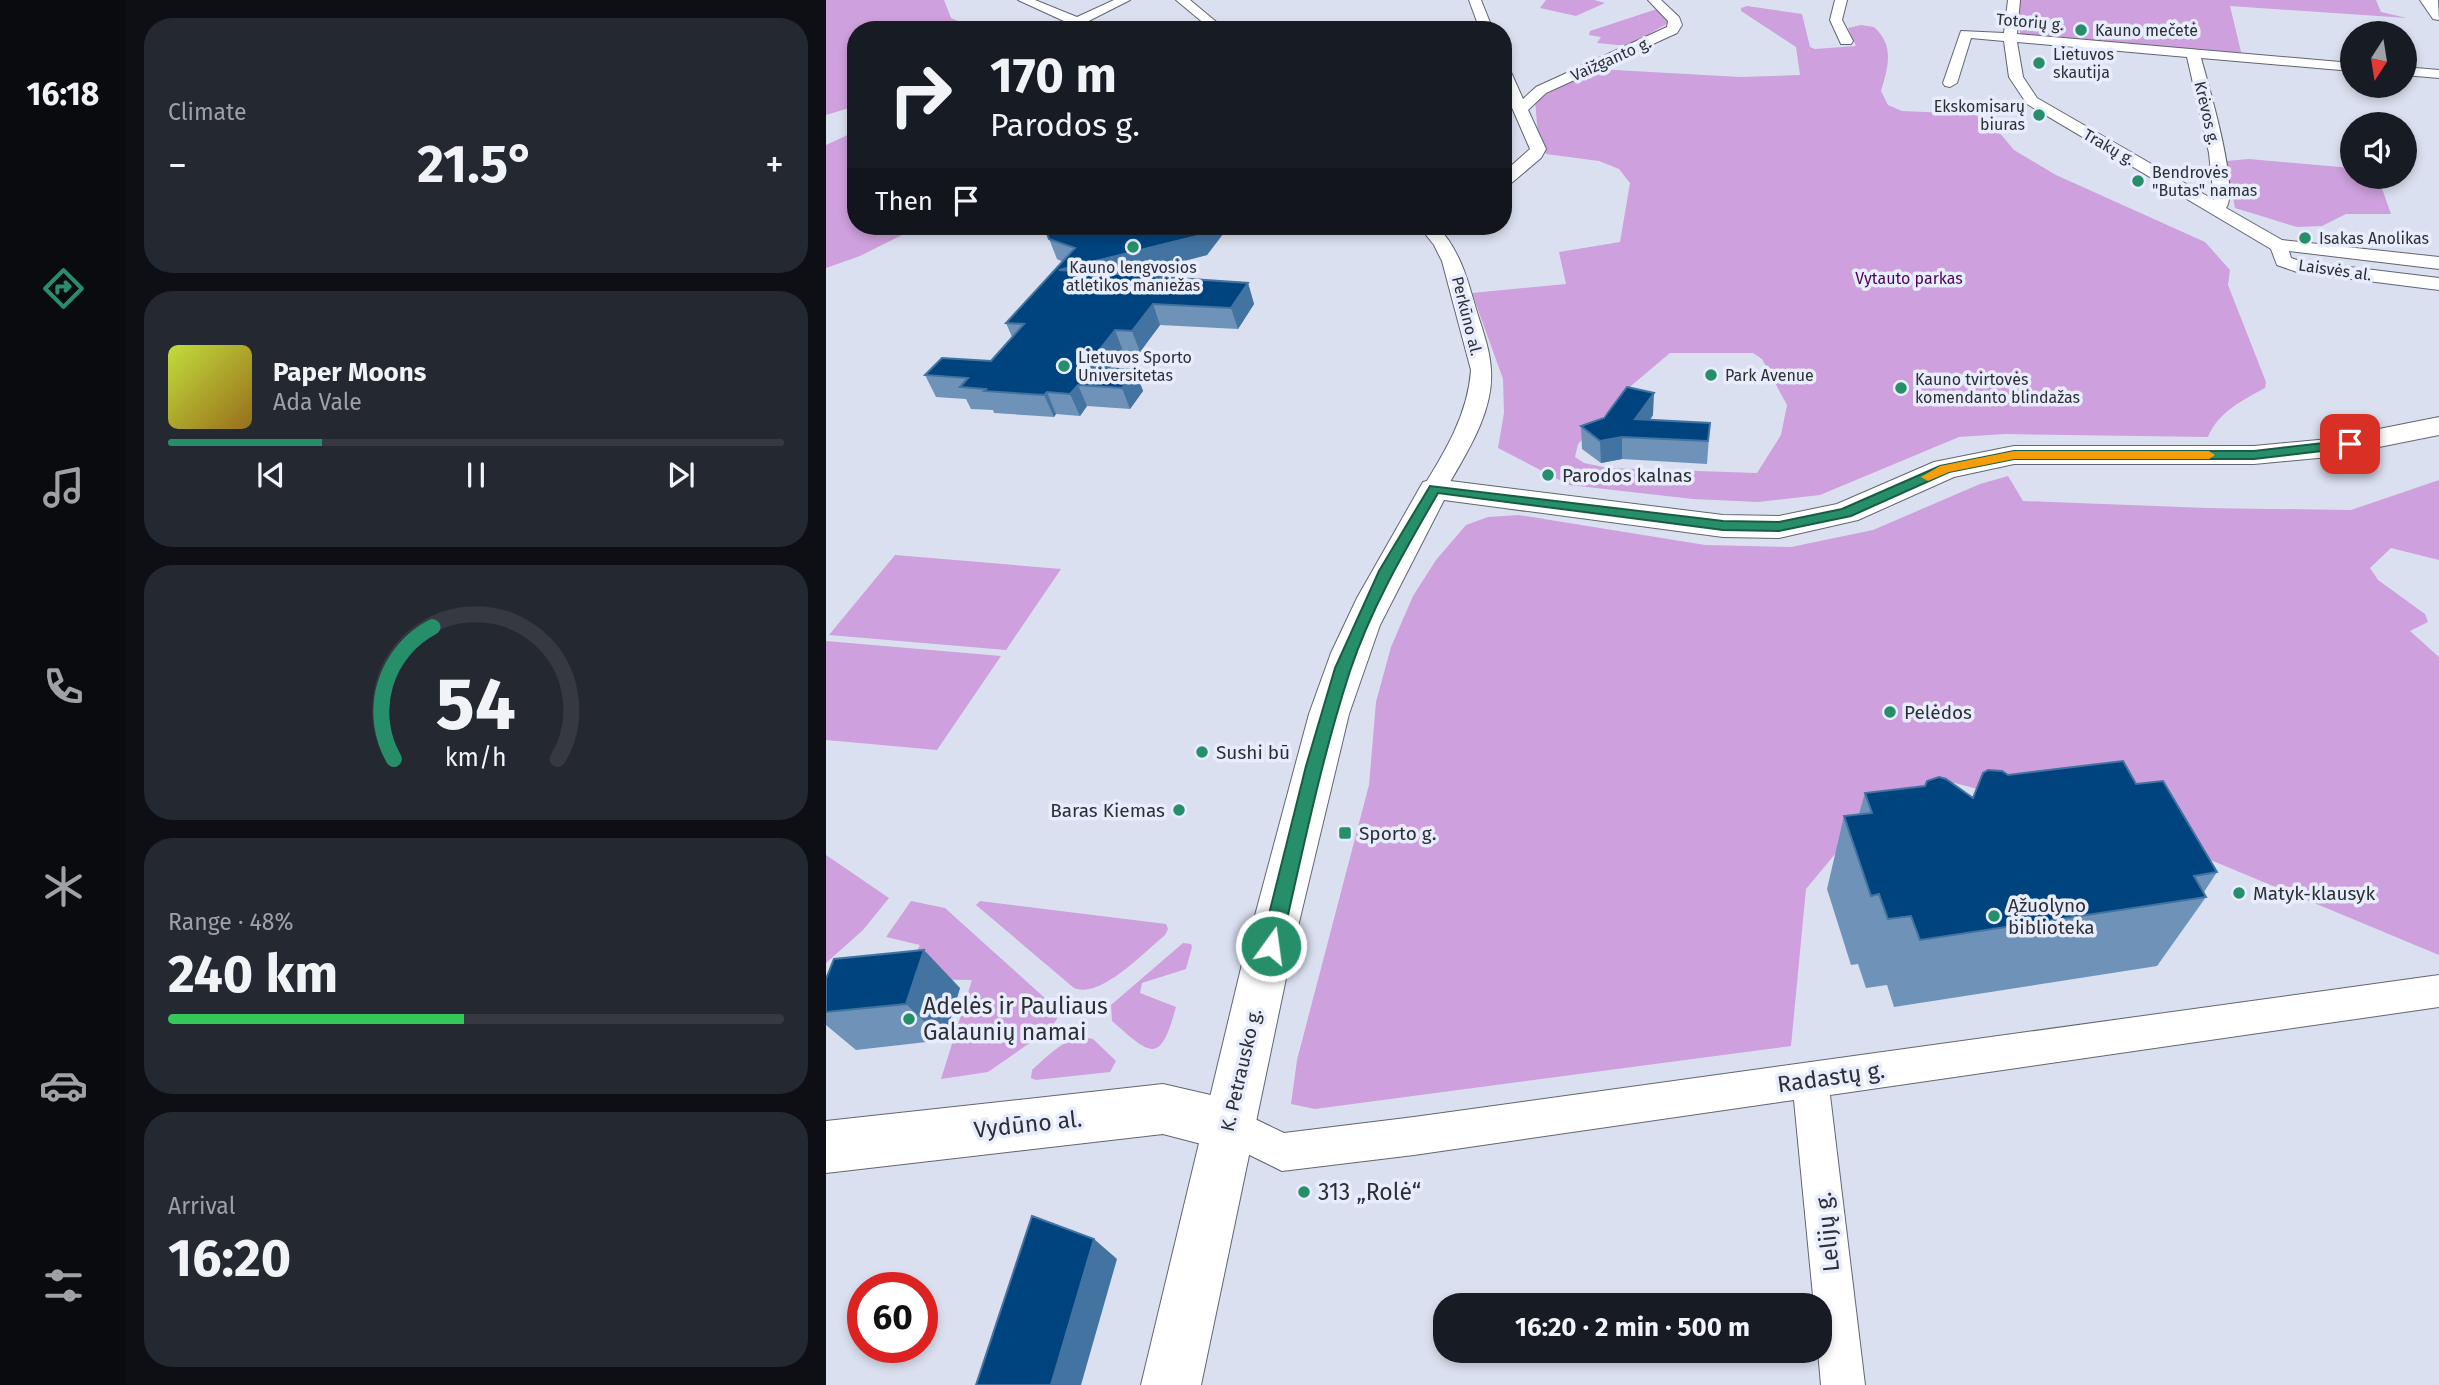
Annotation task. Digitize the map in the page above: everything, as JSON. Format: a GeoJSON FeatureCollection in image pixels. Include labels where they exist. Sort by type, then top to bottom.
{"type":"FeatureCollection","features":[{"type":"Feature","properties":{"kind":"main road"},"geometry":{"type":"LineString","coordinates":[[1434,489],[1723,526],[1779,527],[1846,513],[1945,469],[2014,455],[2254,455],[2329,448],[2439,426]]}},
{"type":"Feature","properties":{"kind":"main road","name":"K. Petrausko g."},"geometry":{"type":"LineString","coordinates":[[1171,1385],[1214,1199],[1228,1125],[1314,766],[1343,668],[1386,571],[1434,489]]}},
{"type":"Feature","properties":{"kind":"main road","name":"Vydūno al."},"geometry":{"type":"LineString","coordinates":[[826,1147],[1163,1109],[1228,1125]]}},
{"type":"Feature","properties":{"kind":"street"},"geometry":{"type":"LineString","coordinates":[[1024,0],[1075,21],[1124,0]]}},
{"type":"Feature","properties":{"kind":"street"},"geometry":{"type":"LineString","coordinates":[[1182,0],[1209,21]]}},
{"type":"Feature","properties":{"kind":"street"},"geometry":{"type":"LineString","coordinates":[[1475,0],[1483,21]]}},
{"type":"Feature","properties":{"kind":"street","name":"Vaižganto g."},"geometry":{"type":"LineString","coordinates":[[1520,110],[1541,90],[1671,30],[1675,25],[1674,20],[1654,0]]}},
{"type":"Feature","properties":{"kind":"street"},"geometry":{"type":"LineString","coordinates":[[1841,0],[1836,20],[1846,41]]}},
{"type":"Feature","properties":{"kind":"street","name":"Trakų g."},"geometry":{"type":"LineString","coordinates":[[2014,0],[2009,60],[2020,87],[2032,101],[2279,246]]}},
{"type":"Feature","properties":{"kind":"street","name":"Totorių g."},"geometry":{"type":"LineString","coordinates":[[1950,83],[1966,34],[2340,66]]}},
{"type":"Feature","properties":{"kind":"street","name":"Krėvos g."},"geometry":{"type":"LineString","coordinates":[[2193,53],[2207,174],[2223,197],[2221,204],[2212,207]]}},
{"type":"Feature","properties":{"kind":"street"},"geometry":{"type":"LineString","coordinates":[[2417,72],[2439,74]]}},
{"type":"Feature","properties":{"kind":"street"},"geometry":{"type":"LineString","coordinates":[[1512,88],[1541,90]]}},
{"type":"Feature","properties":{"kind":"street"},"geometry":{"type":"LineString","coordinates":[[1512,96],[1538,149],[1535,155],[1512,174]]}},
{"type":"Feature","properties":{"kind":"street"},"geometry":{"type":"LineString","coordinates":[[2170,182],[2207,174]]}},
{"type":"Feature","properties":{"kind":"street","name":"Perkūno al."},"geometry":{"type":"LineString","coordinates":[[1434,489],[1466,427],[1478,393],[1481,370],[1454,264],[1439,235]]}},
{"type":"Feature","properties":{"kind":"street","name":"Laisvės al."},"geometry":{"type":"LineString","coordinates":[[2439,262],[2292,245],[2279,246],[2283,261],[2297,266],[2439,284]]}},
{"type":"Feature","properties":{"kind":"street","name":"Radastų g."},"geometry":{"type":"LineString","coordinates":[[1228,1125],[1282,1152],[2439,991]]}},
{"type":"Feature","properties":{"kind":"street","name":"Lelijų g."},"geometry":{"type":"LineString","coordinates":[[1810,1080],[1843,1385]]}},
{"type":"Feature","properties":{"kind":"green space"},"geometry":{"type":"Polygon","coordinates":[[[826,0],[944,0],[951,18],[958,21],[847,21],[847,109],[826,115],[826,0]]]}},
{"type":"Feature","properties":{"kind":"green space"},"geometry":{"type":"Polygon","coordinates":[[[1546,0],[1594,0],[1605,3],[1576,16],[1540,8],[1546,0]]]}},
{"type":"Feature","properties":{"kind":"green space"},"geometry":{"type":"Polygon","coordinates":[[[2020,0],[2376,0],[2381,12],[2407,18],[2230,6],[2242,56],[2020,35],[2020,0]]]}},
{"type":"Feature","properties":{"kind":"green space","name":"Vytauto parkas"},"geometry":{"type":"Polygon","coordinates":[[[1747,6],[1802,14],[1810,47],[1815,49],[1856,46],[1848,28],[1861,25],[1874,27],[1881,34],[1887,49],[1887,65],[1881,91],[1888,105],[1902,111],[1973,114],[1987,118],[2014,150],[2056,175],[2205,242],[2230,270],[2228,285],[2266,382],[2265,388],[2240,402],[2218,420],[2208,437],[2005,434],[1959,437],[1820,495],[1758,502],[1693,499],[1569,485],[1498,448],[1504,413],[1503,379],[1472,293],[1566,284],[1559,252],[1620,242],[1630,183],[1619,169],[1599,161],[1546,154],[1538,136],[1535,100],[1597,69],[1740,77],[1800,75],[1796,47],[1741,11],[1741,8],[1747,6]],[[1670,353],[1632,385],[1578,444],[1575,457],[1584,463],[1608,468],[1757,473],[1781,435],[1787,405],[1762,359],[1753,353],[1670,353]]]}},
{"type":"Feature","properties":{"kind":"green space"},"geometry":{"type":"Polygon","coordinates":[[[1657,9],[1670,22],[1628,46],[1597,43],[1601,37],[1589,35],[1590,31],[1657,9]]]}},
{"type":"Feature","properties":{"kind":"green space"},"geometry":{"type":"Polygon","coordinates":[[[847,135],[847,235],[902,235],[860,256],[826,268],[826,145],[847,135]]]}},
{"type":"Feature","properties":{"kind":"green space"},"geometry":{"type":"Polygon","coordinates":[[[2249,159],[2340,167],[2340,189],[2382,189],[2391,214],[2346,214],[2322,226],[2297,227],[2235,208],[2226,161],[2249,159]]]}},
{"type":"Feature","properties":{"kind":"green space"},"geometry":{"type":"Polygon","coordinates":[[[2008,476],[2023,501],[2351,510],[2439,480],[2439,560],[2391,548],[2370,568],[2378,580],[2425,614],[2428,622],[2410,631],[2439,657],[2439,955],[2153,836],[1951,782],[1885,794],[1806,889],[1791,1046],[1315,1109],[1291,1104],[1297,1060],[1369,785],[1376,702],[1391,647],[1413,596],[1436,560],[1466,525],[1488,517],[1519,515],[1705,545],[1791,547],[1873,530],[1980,484],[2008,476]]]}},
{"type":"Feature","properties":{"kind":"green space"},"geometry":{"type":"Polygon","coordinates":[[[895,555],[1061,569],[1006,650],[829,635],[895,555]]]}},
{"type":"Feature","properties":{"kind":"green space"},"geometry":{"type":"Polygon","coordinates":[[[826,641],[1001,656],[937,750],[826,740],[826,641]]]}},
{"type":"Feature","properties":{"kind":"green space"},"geometry":{"type":"Polygon","coordinates":[[[826,855],[889,898],[863,930],[826,963],[826,855]]]}},
{"type":"Feature","properties":{"kind":"green space"},"geometry":{"type":"Polygon","coordinates":[[[911,901],[945,908],[1057,1009],[1057,1019],[1050,1029],[988,1072],[941,1079],[972,980],[901,979],[920,945],[886,937],[911,901]]]}},
{"type":"Feature","properties":{"kind":"green space"},"geometry":{"type":"Polygon","coordinates":[[[980,901],[1166,924],[1168,929],[1165,935],[1122,972],[1097,987],[1085,990],[1074,988],[976,905],[980,901]]]}},
{"type":"Feature","properties":{"kind":"green space"},"geometry":{"type":"Polygon","coordinates":[[[1183,943],[1191,944],[1192,947],[1186,969],[1142,983],[1140,993],[1176,1007],[1165,1039],[1153,1049],[1145,1047],[1112,1021],[1111,1005],[1183,943]]]}},
{"type":"Feature","properties":{"kind":"green space"},"geometry":{"type":"Polygon","coordinates":[[[1083,1037],[1093,1039],[1116,1061],[1110,1072],[1036,1080],[1031,1078],[1032,1070],[1056,1049],[1068,1041],[1083,1037]]]}},
{"type":"Feature","properties":{"kind":"building"},"geometry":{"type":"Polygon","coordinates":[[[1047,235],[1201,235],[1059,270],[1248,283],[1231,308],[1153,304],[1132,331],[1115,330],[1086,367],[1135,370],[1122,388],[1078,385],[1070,394],[1047,392],[1044,395],[960,387],[968,378],[925,375],[942,358],[991,361],[1024,324],[1006,323],[1075,248],[1049,239],[1047,235]]]}},
{"type":"Feature","properties":{"kind":"building"},"geometry":{"type":"Polygon","coordinates":[[[1627,387],[1654,393],[1635,419],[1710,423],[1708,441],[1622,437],[1600,441],[1581,426],[1604,418],[1627,387]]]}},
{"type":"Feature","properties":{"kind":"building"},"geometry":{"type":"Polygon","coordinates":[[[2123,761],[2136,784],[2163,781],[2217,872],[2194,876],[2206,897],[1920,940],[1911,916],[1888,919],[1879,894],[1871,896],[1844,816],[1872,813],[1865,793],[1925,786],[1927,781],[1939,777],[1973,798],[1983,773],[1988,770],[2002,771],[2008,775],[2123,761]]]}},
{"type":"Feature","properties":{"kind":"building"},"geometry":{"type":"Polygon","coordinates":[[[924,950],[906,1004],[826,1012],[826,979],[834,959],[924,950]]]}},
{"type":"Feature","properties":{"kind":"building"},"geometry":{"type":"Polygon","coordinates":[[[1032,1216],[1094,1239],[1051,1385],[976,1385],[1032,1216]]]}},
{"type":"Feature","properties":{"kind":"slow traffic"},"geometry":{"type":"LineString","coordinates":[[1928,477],[1945,469],[2014,455],[2209,455]]}},
{"type":"Feature","properties":{"kind":"place","name":"Kauno mečetė"},"geometry":{"type":"Point","coordinates":[2081,30]}},
{"type":"Feature","properties":{"kind":"place","name":"Lietuvos skautija"},"geometry":{"type":"Point","coordinates":[2039,63]}},
{"type":"Feature","properties":{"kind":"place","name":"Ekskomisarų biuras"},"geometry":{"type":"Point","coordinates":[2039,115]}},
{"type":"Feature","properties":{"kind":"place","name":"Bendrovės \"Butas\" namas"},"geometry":{"type":"Point","coordinates":[2138,181]}},
{"type":"Feature","properties":{"kind":"place","name":"Isakas Anolikas"},"geometry":{"type":"Point","coordinates":[2305,238]}},
{"type":"Feature","properties":{"kind":"place","name":"Kauno lengvosios atletikos maniežas"},"geometry":{"type":"Point","coordinates":[1133,247]}},
{"type":"Feature","properties":{"kind":"place","name":"Lietuvos Sporto Universitetas"},"geometry":{"type":"Point","coordinates":[1064,366]}},
{"type":"Feature","properties":{"kind":"place","name":"Park Avenue"},"geometry":{"type":"Point","coordinates":[1711,375]}},
{"type":"Feature","properties":{"kind":"place","name":"Kauno tvirtovės komendanto blindažas"},"geometry":{"type":"Point","coordinates":[1901,388]}},
{"type":"Feature","properties":{"kind":"place","name":"Parodos kalnas"},"geometry":{"type":"Point","coordinates":[1548,475]}},
{"type":"Feature","properties":{"kind":"place","name":"Pelėdos"},"geometry":{"type":"Point","coordinates":[1890,712]}},
{"type":"Feature","properties":{"kind":"place","name":"Sushi bū"},"geometry":{"type":"Point","coordinates":[1202,752]}},
{"type":"Feature","properties":{"kind":"place","name":"Baras Kiemas"},"geometry":{"type":"Point","coordinates":[1179,810]}},
{"type":"Feature","properties":{"kind":"place","name":"Sporto g."},"geometry":{"type":"Point","coordinates":[1345,833]}},
{"type":"Feature","properties":{"kind":"place","name":"Matyk-klausyk"},"geometry":{"type":"Point","coordinates":[2239,893]}},
{"type":"Feature","properties":{"kind":"place","name":"Ąžuolyno biblioteka"},"geometry":{"type":"Point","coordinates":[1994,916]}},
{"type":"Feature","properties":{"kind":"place","name":"Adelės ir Pauliaus Galaunių namai"},"geometry":{"type":"Point","coordinates":[909,1019]}},
{"type":"Feature","properties":{"kind":"place","name":"313 „Rolė“"},"geometry":{"type":"Point","coordinates":[1304,1192]}},
{"type":"Feature","properties":{"kind":"route"},"geometry":{"type":"LineString","coordinates":[[1271,946],[1314,766],[1343,668],[1386,571],[1434,489],[1723,526],[1779,527],[1846,513],[1945,469],[2014,455],[2254,455],[2350,444]]}}]}
